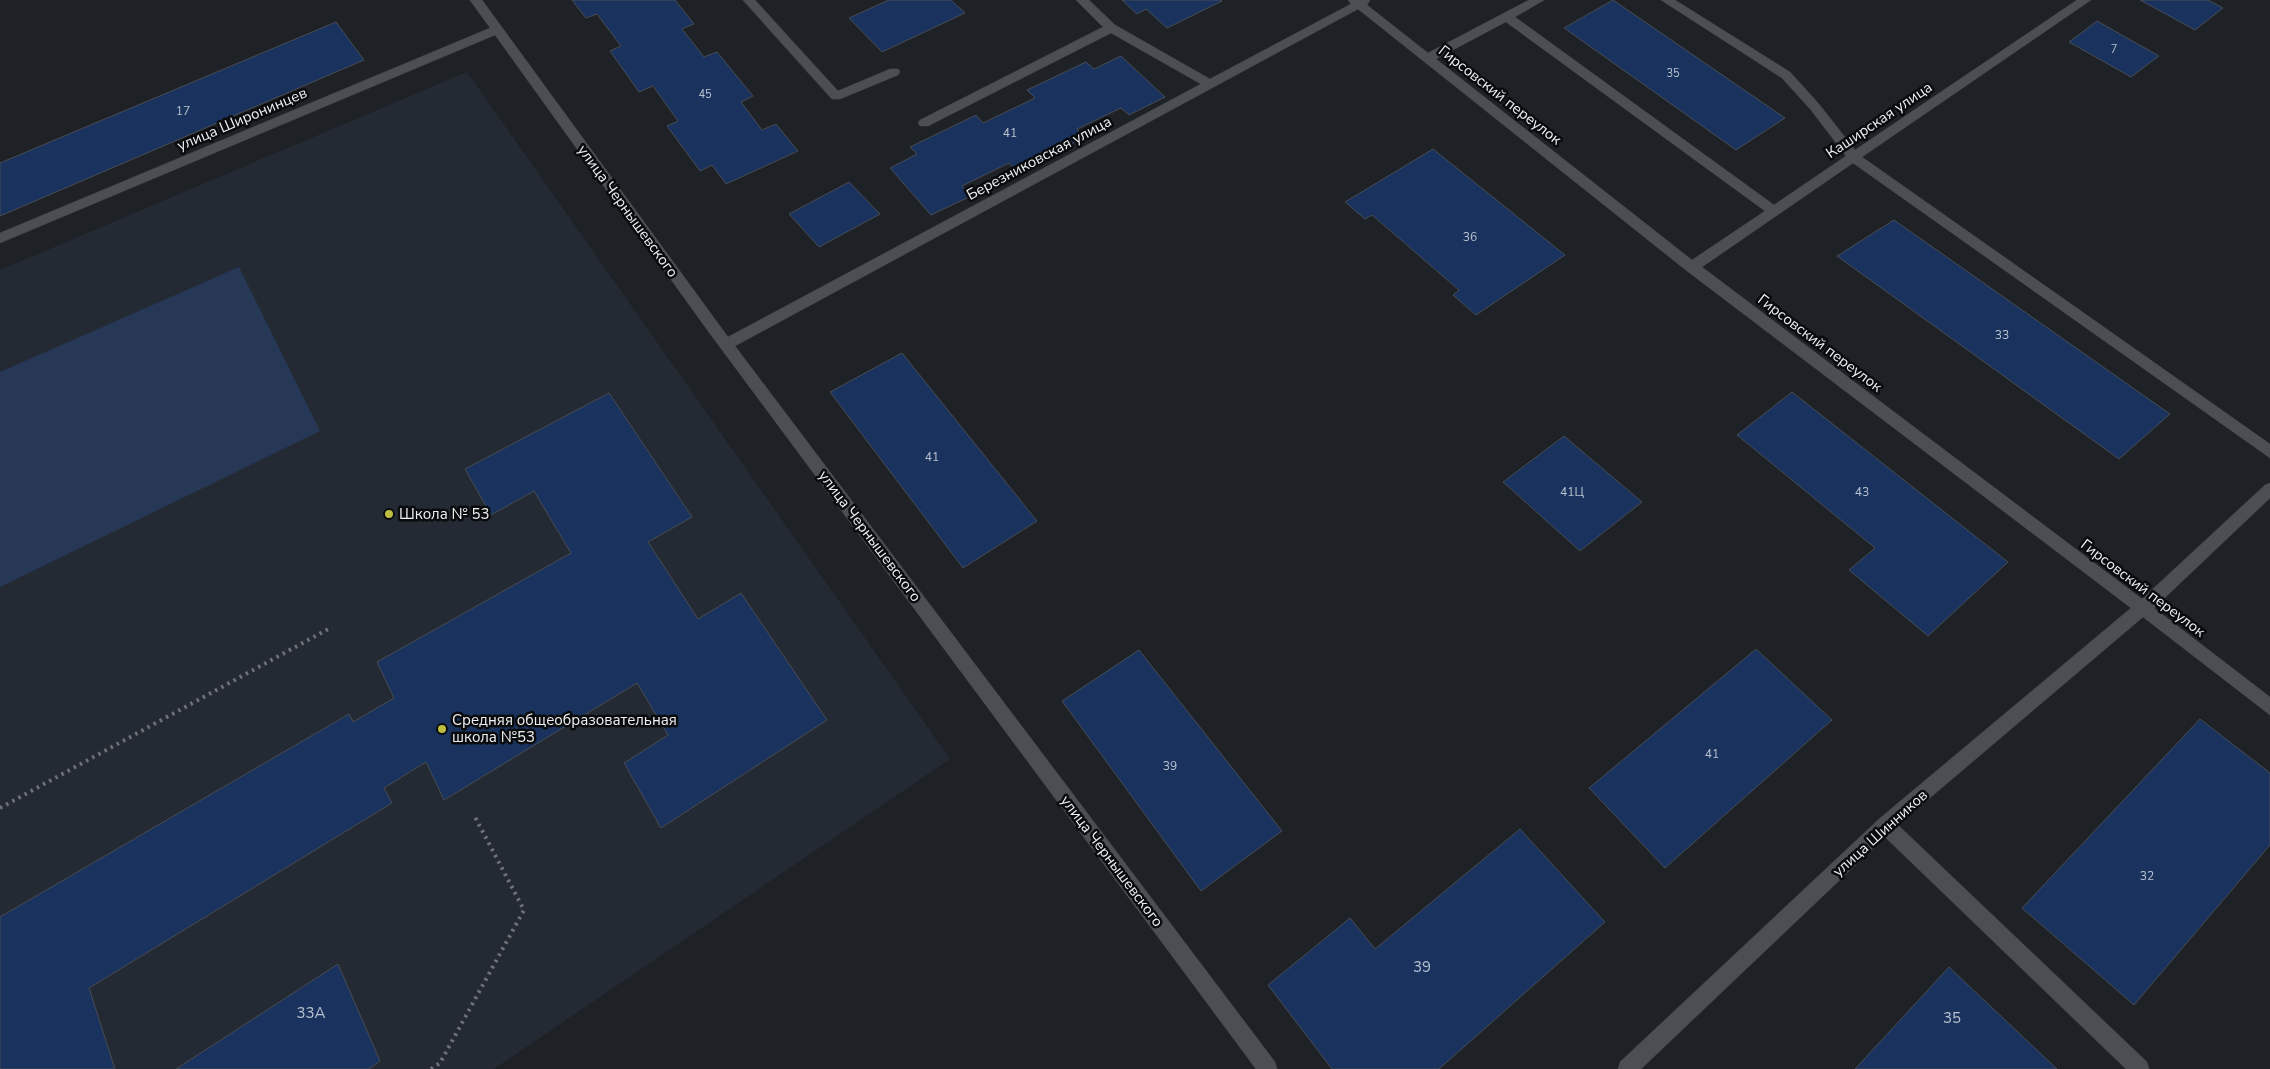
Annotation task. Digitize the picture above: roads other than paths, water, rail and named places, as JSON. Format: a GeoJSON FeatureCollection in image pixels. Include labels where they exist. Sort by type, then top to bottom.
{"type":"FeatureCollection","features":[{"type":"Feature","properties":{"kind":"street","name":"улица Чернышевского"},"geometry":{"type":"LineString","coordinates":[[476,0],[726,344],[1268,1069]]}},
{"type":"Feature","properties":{"kind":"street"},"geometry":{"type":"LineString","coordinates":[[749,0],[836,96],[894,72]]}},
{"type":"Feature","properties":{"kind":"street"},"geometry":{"type":"LineString","coordinates":[[1082,0],[1111,28],[1210,84]]}},
{"type":"Feature","properties":{"kind":"street"},"geometry":{"type":"LineString","coordinates":[[1428,58],[1538,0]]}},
{"type":"Feature","properties":{"kind":"street"},"geometry":{"type":"LineString","coordinates":[[1667,0],[1786,76],[1815,106],[1853,157],[2270,452]]}},
{"type":"Feature","properties":{"kind":"street","name":"Каширская улица"},"geometry":{"type":"LineString","coordinates":[[1692,266],[2085,0]]}},
{"type":"Feature","properties":{"kind":"street","name":"Гирсовский переулок"},"geometry":{"type":"LineString","coordinates":[[1360,1],[1428,58],[1692,266],[2143,608],[2270,707]]}},
{"type":"Feature","properties":{"kind":"street","name":"Березниковская улица"},"geometry":{"type":"LineString","coordinates":[[726,344],[1210,84],[1360,1]]}},
{"type":"Feature","properties":{"kind":"street"},"geometry":{"type":"LineString","coordinates":[[1507,17],[1774,211]]}},
{"type":"Feature","properties":{"kind":"street"},"geometry":{"type":"LineString","coordinates":[[924,123],[1111,28]]}},
{"type":"Feature","properties":{"kind":"street","name":"улица Широнинцев"},"geometry":{"type":"LineString","coordinates":[[0,238],[496,30]]}},
{"type":"Feature","properties":{"kind":"street","name":"улица Шинников"},"geometry":{"type":"LineString","coordinates":[[1627,1069],[1886,826],[2143,608],[2270,489]]}},
{"type":"Feature","properties":{"kind":"street"},"geometry":{"type":"LineString","coordinates":[[1886,826],[2140,1069]]}},
{"type":"Feature","properties":{"kind":"place","name":"Школа № 53"},"geometry":{"type":"Point","coordinates":[389,514]}},
{"type":"Feature","properties":{"kind":"place","name":"Средняя общеобразовательная школа №53"},"geometry":{"type":"Point","coordinates":[442,729]}}]}
